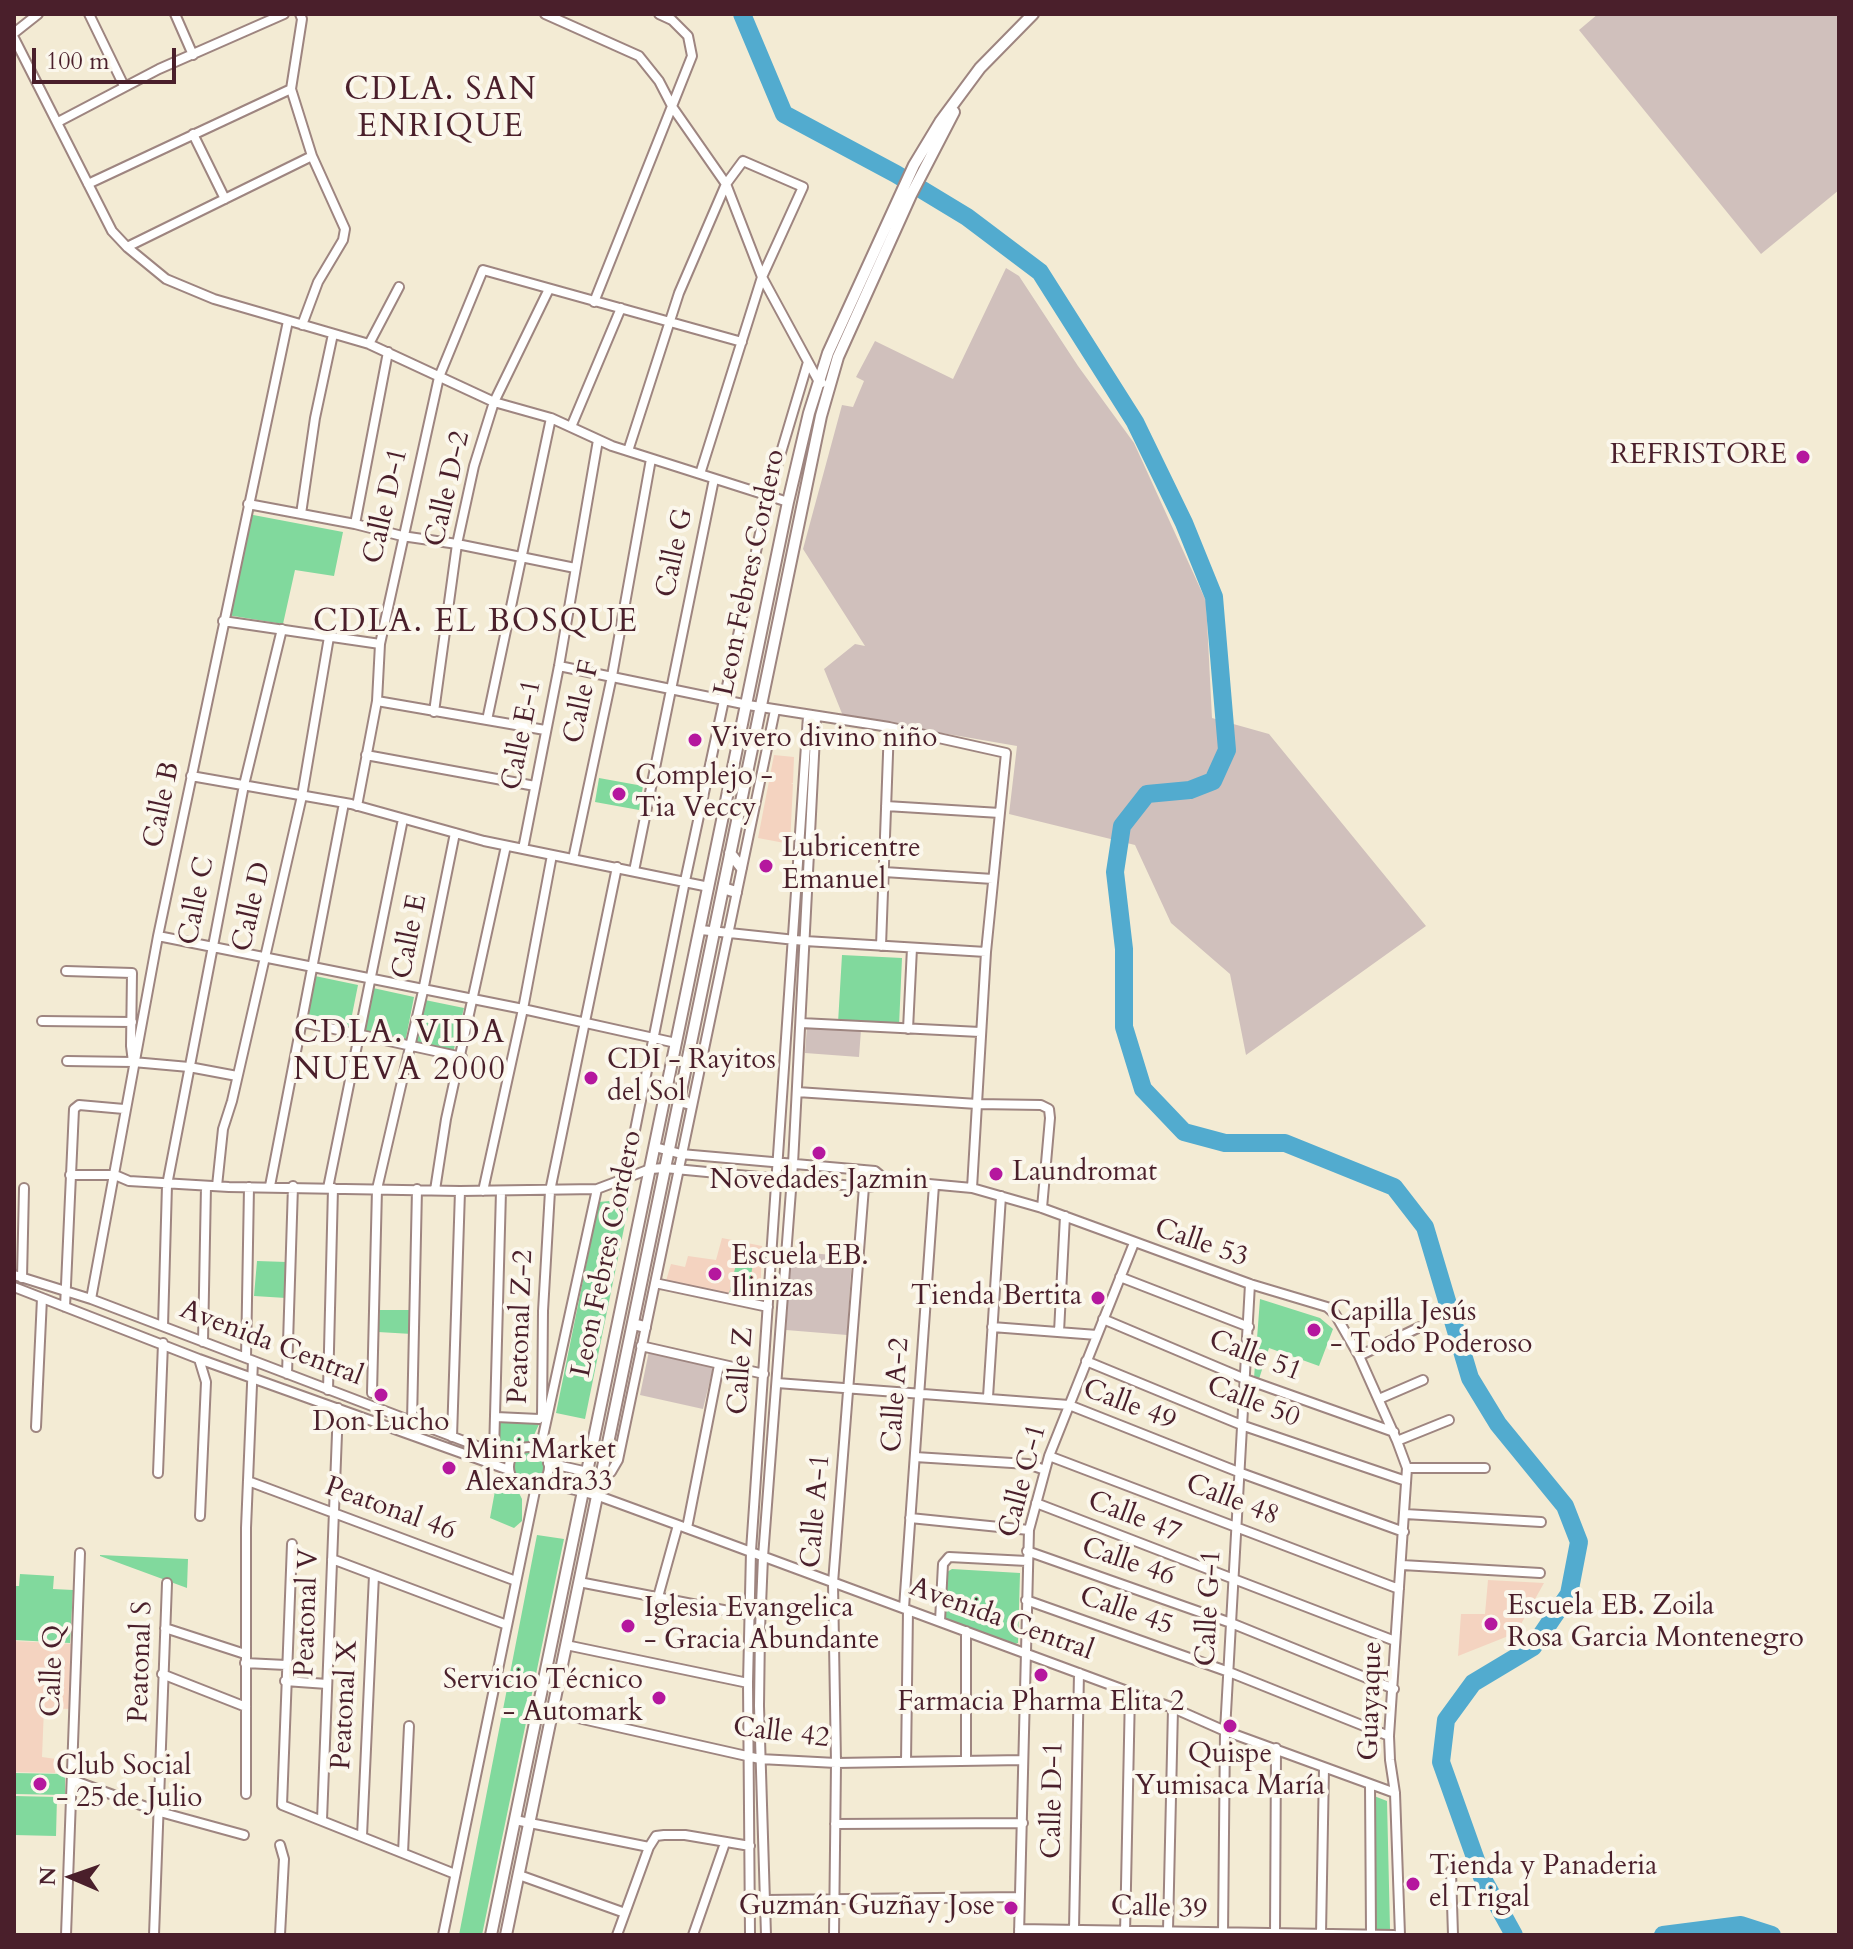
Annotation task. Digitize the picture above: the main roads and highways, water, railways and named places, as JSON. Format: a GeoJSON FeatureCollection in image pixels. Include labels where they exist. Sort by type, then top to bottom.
{"type":"FeatureCollection","features":[{"type":"Feature","properties":{"kind":"waterway"},"geometry":{"type":"LineString","coordinates":[[742,14],[784,114],[896,174],[967,217],[1040,272],[1135,422],[1184,523],[1214,597],[1227,750],[1213,781],[1190,790],[1147,794],[1122,826],[1115,872],[1124,949],[1124,1027],[1143,1089],[1184,1132],[1225,1143],[1285,1143],[1394,1187],[1425,1227],[1470,1378],[1498,1424],[1565,1506],[1579,1542],[1569,1594],[1533,1647],[1473,1683],[1446,1720],[1441,1762],[1482,1877],[1514,1935]]}},
{"type":"Feature","properties":{"kind":"waterway"},"geometry":{"type":"LineString","coordinates":[[1663,1935],[1741,1925],[1772,1935]]}},
{"type":"Feature","properties":{"kind":"place","name":"REFRISTORE"},"geometry":{"type":"Point","coordinates":[1803,457]}},
{"type":"Feature","properties":{"kind":"place","name":"Vivero divino niño"},"geometry":{"type":"Point","coordinates":[695,740]}},
{"type":"Feature","properties":{"kind":"place","name":"Complejo - Tia Veccy"},"geometry":{"type":"Point","coordinates":[619,794]}},
{"type":"Feature","properties":{"kind":"place","name":"Lubricentre Emanuel"},"geometry":{"type":"Point","coordinates":[766,866]}},
{"type":"Feature","properties":{"kind":"place","name":"CDI - Rayitos del Sol"},"geometry":{"type":"Point","coordinates":[591,1078]}},
{"type":"Feature","properties":{"kind":"place","name":"Novedades Jazmin"},"geometry":{"type":"Point","coordinates":[819,1153]}},
{"type":"Feature","properties":{"kind":"place","name":"Laundromat"},"geometry":{"type":"Point","coordinates":[996,1174]}},
{"type":"Feature","properties":{"kind":"place","name":"Escuela EB. Ilinizas"},"geometry":{"type":"Point","coordinates":[715,1274]}},
{"type":"Feature","properties":{"kind":"place","name":"Tienda Bertita"},"geometry":{"type":"Point","coordinates":[1098,1298]}},
{"type":"Feature","properties":{"kind":"place","name":"Capilla Jesús - Todo Poderoso"},"geometry":{"type":"Point","coordinates":[1314,1330]}},
{"type":"Feature","properties":{"kind":"place","name":"Don Lucho"},"geometry":{"type":"Point","coordinates":[381,1395]}},
{"type":"Feature","properties":{"kind":"place","name":"Mini Market Alexandra33"},"geometry":{"type":"Point","coordinates":[449,1468]}},
{"type":"Feature","properties":{"kind":"place","name":"Escuela EB. Zoila Rosa Garcia Montenegro"},"geometry":{"type":"Point","coordinates":[1491,1624]}},
{"type":"Feature","properties":{"kind":"place","name":"Iglesia Evangelica - Gracia Abundante"},"geometry":{"type":"Point","coordinates":[628,1626]}},
{"type":"Feature","properties":{"kind":"place","name":"Farmacia Pharma Elita 2"},"geometry":{"type":"Point","coordinates":[1041,1675]}},
{"type":"Feature","properties":{"kind":"place","name":"Servicio Técnico - Automark"},"geometry":{"type":"Point","coordinates":[659,1698]}},
{"type":"Feature","properties":{"kind":"place","name":"Quispe Yumisaca María"},"geometry":{"type":"Point","coordinates":[1230,1726]}},
{"type":"Feature","properties":{"kind":"place","name":"Club Social - 25 de Julio"},"geometry":{"type":"Point","coordinates":[40,1784]}},
{"type":"Feature","properties":{"kind":"place","name":"Tienda y Panaderia el Trigal"},"geometry":{"type":"Point","coordinates":[1413,1884]}},
{"type":"Feature","properties":{"kind":"place","name":"Guzmán Guzñay Jose"},"geometry":{"type":"Point","coordinates":[1011,1908]}},
{"type":"Feature","properties":{"kind":"district","name":"CDLA. SAN ENRIQUE"},"geometry":{"type":"Point","coordinates":[441,110]}},
{"type":"Feature","properties":{"kind":"district","name":"CDLA. EL BOSQUE"},"geometry":{"type":"Point","coordinates":[476,624]}},
{"type":"Feature","properties":{"kind":"district","name":"CDLA. VIDA NUEVA 2000"},"geometry":{"type":"Point","coordinates":[400,1054]}}]}
